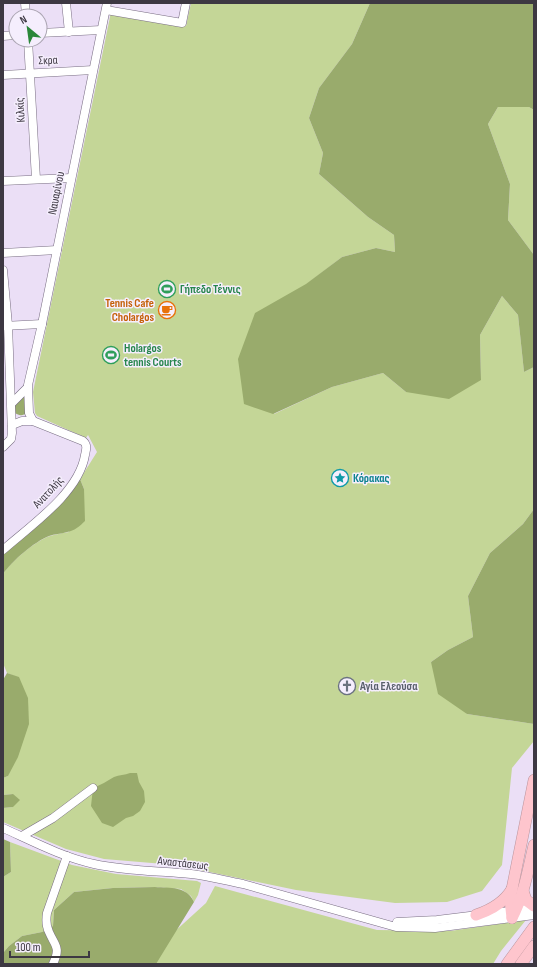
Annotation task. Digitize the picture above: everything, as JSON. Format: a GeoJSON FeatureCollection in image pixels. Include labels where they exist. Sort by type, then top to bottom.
{"type":"FeatureCollection","features":[{"type":"Feature","properties":{"kind":"highway"},"geometry":{"type":"LineString","coordinates":[[476,915],[500,904],[517,890],[534,780]]}},
{"type":"Feature","properties":{"kind":"highway"},"geometry":{"type":"LineString","coordinates":[[513,913],[510,899],[517,890],[534,845]]}},
{"type":"Feature","properties":{"kind":"highway"},"geometry":{"type":"LineString","coordinates":[[517,890],[534,907]]}},
{"type":"Feature","properties":{"kind":"highway"},"geometry":{"type":"LineString","coordinates":[[506,964],[534,927]]}},
{"type":"Feature","properties":{"kind":"highway"},"geometry":{"type":"LineString","coordinates":[[521,964],[534,946]]}},
{"type":"Feature","properties":{"kind":"street"},"geometry":{"type":"LineString","coordinates":[[66,3],[69,32]]}},
{"type":"Feature","properties":{"kind":"street"},"geometry":{"type":"LineString","coordinates":[[106,6],[150,18],[182,23],[186,3]]}},
{"type":"Feature","properties":{"kind":"street","name":"Ναυαρίνου"},"geometry":{"type":"LineString","coordinates":[[31,417],[27,388],[42,324],[106,6]]}},
{"type":"Feature","properties":{"kind":"street"},"geometry":{"type":"LineString","coordinates":[[48,33],[101,30]]}},
{"type":"Feature","properties":{"kind":"street","name":"Κιλκίς"},"geometry":{"type":"LineString","coordinates":[[28,48],[36,179]]}},
{"type":"Feature","properties":{"kind":"street","name":"Σκρα"},"geometry":{"type":"LineString","coordinates":[[3,75],[93,70]]}},
{"type":"Feature","properties":{"kind":"street"},"geometry":{"type":"LineString","coordinates":[[3,181],[71,178]]}},
{"type":"Feature","properties":{"kind":"street"},"geometry":{"type":"LineString","coordinates":[[3,253],[57,250]]}},
{"type":"Feature","properties":{"kind":"street"},"geometry":{"type":"LineString","coordinates":[[3,270],[9,395],[12,413],[11,439],[3,447]]}},
{"type":"Feature","properties":{"kind":"street"},"geometry":{"type":"LineString","coordinates":[[5,326],[42,324]]}},
{"type":"Feature","properties":{"kind":"street"},"geometry":{"type":"LineString","coordinates":[[9,395],[27,388]]}},
{"type":"Feature","properties":{"kind":"street","name":"Ανατολής"},"geometry":{"type":"LineString","coordinates":[[3,550],[46,513],[64,495],[76,479],[84,459],[86,447],[86,444],[83,441],[31,417],[17,417],[12,413]]}},
{"type":"Feature","properties":{"kind":"street"},"geometry":{"type":"LineString","coordinates":[[12,425],[31,417]]}},
{"type":"Feature","properties":{"kind":"street"},"geometry":{"type":"LineString","coordinates":[[22,836],[53,818],[93,788]]}},
{"type":"Feature","properties":{"kind":"street","name":"Αναστάσεως"},"geometry":{"type":"LineString","coordinates":[[3,828],[67,856],[94,864],[116,868],[193,874],[243,884],[362,918]]}},
{"type":"Feature","properties":{"kind":"street"},"geometry":{"type":"LineString","coordinates":[[53,964],[57,952],[56,942],[46,923],[47,913],[67,856]]}},
{"type":"Feature","properties":{"kind":"street"},"geometry":{"type":"LineString","coordinates":[[362,918],[396,927],[435,928],[513,913],[534,907]]}},
{"type":"Feature","properties":{"kind":"street"},"geometry":{"type":"LineString","coordinates":[[362,918],[398,922],[513,913],[534,915]]}},
{"type":"Feature","properties":{"kind":"green space"},"geometry":{"type":"Polygon","coordinates":[[[191,3],[370,3],[352,44],[319,88],[309,118],[323,153],[319,174],[368,217],[394,235],[395,252],[376,248],[342,257],[307,284],[274,414],[332,387],[383,373],[406,392],[481,379],[480,335],[502,296],[518,315],[524,372],[534,367],[534,509],[523,524],[490,553],[468,596],[473,637],[448,650],[431,662],[467,714],[534,724],[534,741],[512,768],[502,865],[482,891],[447,902],[395,903],[296,890],[176,865],[104,859],[66,849],[3,822],[3,808],[13,807],[13,794],[3,795],[3,778],[8,776],[19,678],[7,673],[3,663],[3,574],[18,558],[38,542],[50,536],[69,532],[84,498],[84,489],[80,479],[97,452],[88,435],[86,438],[37,416],[35,413],[33,392],[111,12],[186,26],[191,3]]]}},
{"type":"Feature","properties":{"kind":"green space"},"geometry":{"type":"Polygon","coordinates":[[[370,3],[534,3],[534,110],[529,107],[498,107],[488,124],[510,184],[508,220],[534,255],[534,367],[524,372],[518,315],[502,296],[480,335],[481,380],[449,399],[406,392],[383,373],[332,387],[273,414],[244,404],[238,359],[255,313],[306,284],[342,257],[376,248],[395,252],[394,235],[368,217],[319,174],[323,153],[309,118],[319,88],[352,44],[370,3]]]}},
{"type":"Feature","properties":{"kind":"green space"},"geometry":{"type":"Polygon","coordinates":[[[498,107],[529,107],[534,110],[534,255],[508,220],[510,184],[488,124],[498,107]]]}},
{"type":"Feature","properties":{"kind":"green space"},"geometry":{"type":"Polygon","coordinates":[[[24,394],[27,413],[19,415],[14,412],[13,407],[24,394]]]}},
{"type":"Feature","properties":{"kind":"green space"},"geometry":{"type":"Polygon","coordinates":[[[80,479],[84,489],[85,521],[72,531],[49,536],[30,547],[3,574],[3,553],[80,479]]]}},
{"type":"Feature","properties":{"kind":"green space"},"geometry":{"type":"Polygon","coordinates":[[[534,509],[534,724],[467,714],[438,694],[431,662],[448,650],[473,637],[468,596],[490,553],[523,524],[534,509]]]}},
{"type":"Feature","properties":{"kind":"green space"},"geometry":{"type":"Polygon","coordinates":[[[7,673],[19,677],[28,698],[29,724],[18,757],[8,776],[3,778],[3,680],[7,673]]]}},
{"type":"Feature","properties":{"kind":"green space"},"geometry":{"type":"Polygon","coordinates":[[[137,773],[139,782],[144,791],[145,802],[140,811],[113,827],[102,823],[91,806],[93,788],[114,777],[137,773]]]}},
{"type":"Feature","properties":{"kind":"green space"},"geometry":{"type":"Polygon","coordinates":[[[13,794],[20,800],[13,807],[3,808],[3,795],[13,794]]]}},
{"type":"Feature","properties":{"kind":"green space"},"geometry":{"type":"Polygon","coordinates":[[[3,839],[10,842],[11,872],[3,877],[3,839]]]}},
{"type":"Feature","properties":{"kind":"green space"},"geometry":{"type":"Polygon","coordinates":[[[10,842],[72,865],[116,874],[197,881],[201,883],[198,895],[194,902],[191,896],[181,889],[155,887],[113,888],[74,892],[54,910],[53,926],[42,932],[22,936],[9,946],[3,953],[3,877],[11,872],[10,842]]]}},
{"type":"Feature","properties":{"kind":"green space"},"geometry":{"type":"Polygon","coordinates":[[[215,886],[377,930],[450,931],[526,920],[501,951],[493,964],[139,964],[206,903],[215,886]]]}},
{"type":"Feature","properties":{"kind":"green space"},"geometry":{"type":"Polygon","coordinates":[[[155,887],[183,890],[194,902],[156,964],[3,964],[3,953],[9,946],[22,936],[42,932],[53,926],[54,910],[74,892],[113,888],[155,887]]]}},
{"type":"Feature","properties":{"kind":"place","name":"Γήπεδο Τέννις"},"geometry":{"type":"Point","coordinates":[167,289]}},
{"type":"Feature","properties":{"kind":"place","name":"Tennis Cafe Cholargos"},"geometry":{"type":"Point","coordinates":[167,310]}},
{"type":"Feature","properties":{"kind":"place","name":"Holargos tennis Courts"},"geometry":{"type":"Point","coordinates":[111,355]}},
{"type":"Feature","properties":{"kind":"place","name":"Κόρακας"},"geometry":{"type":"Point","coordinates":[340,478]}},
{"type":"Feature","properties":{"kind":"place","name":"Αγία Ελεούσα"},"geometry":{"type":"Point","coordinates":[347,686]}}]}
